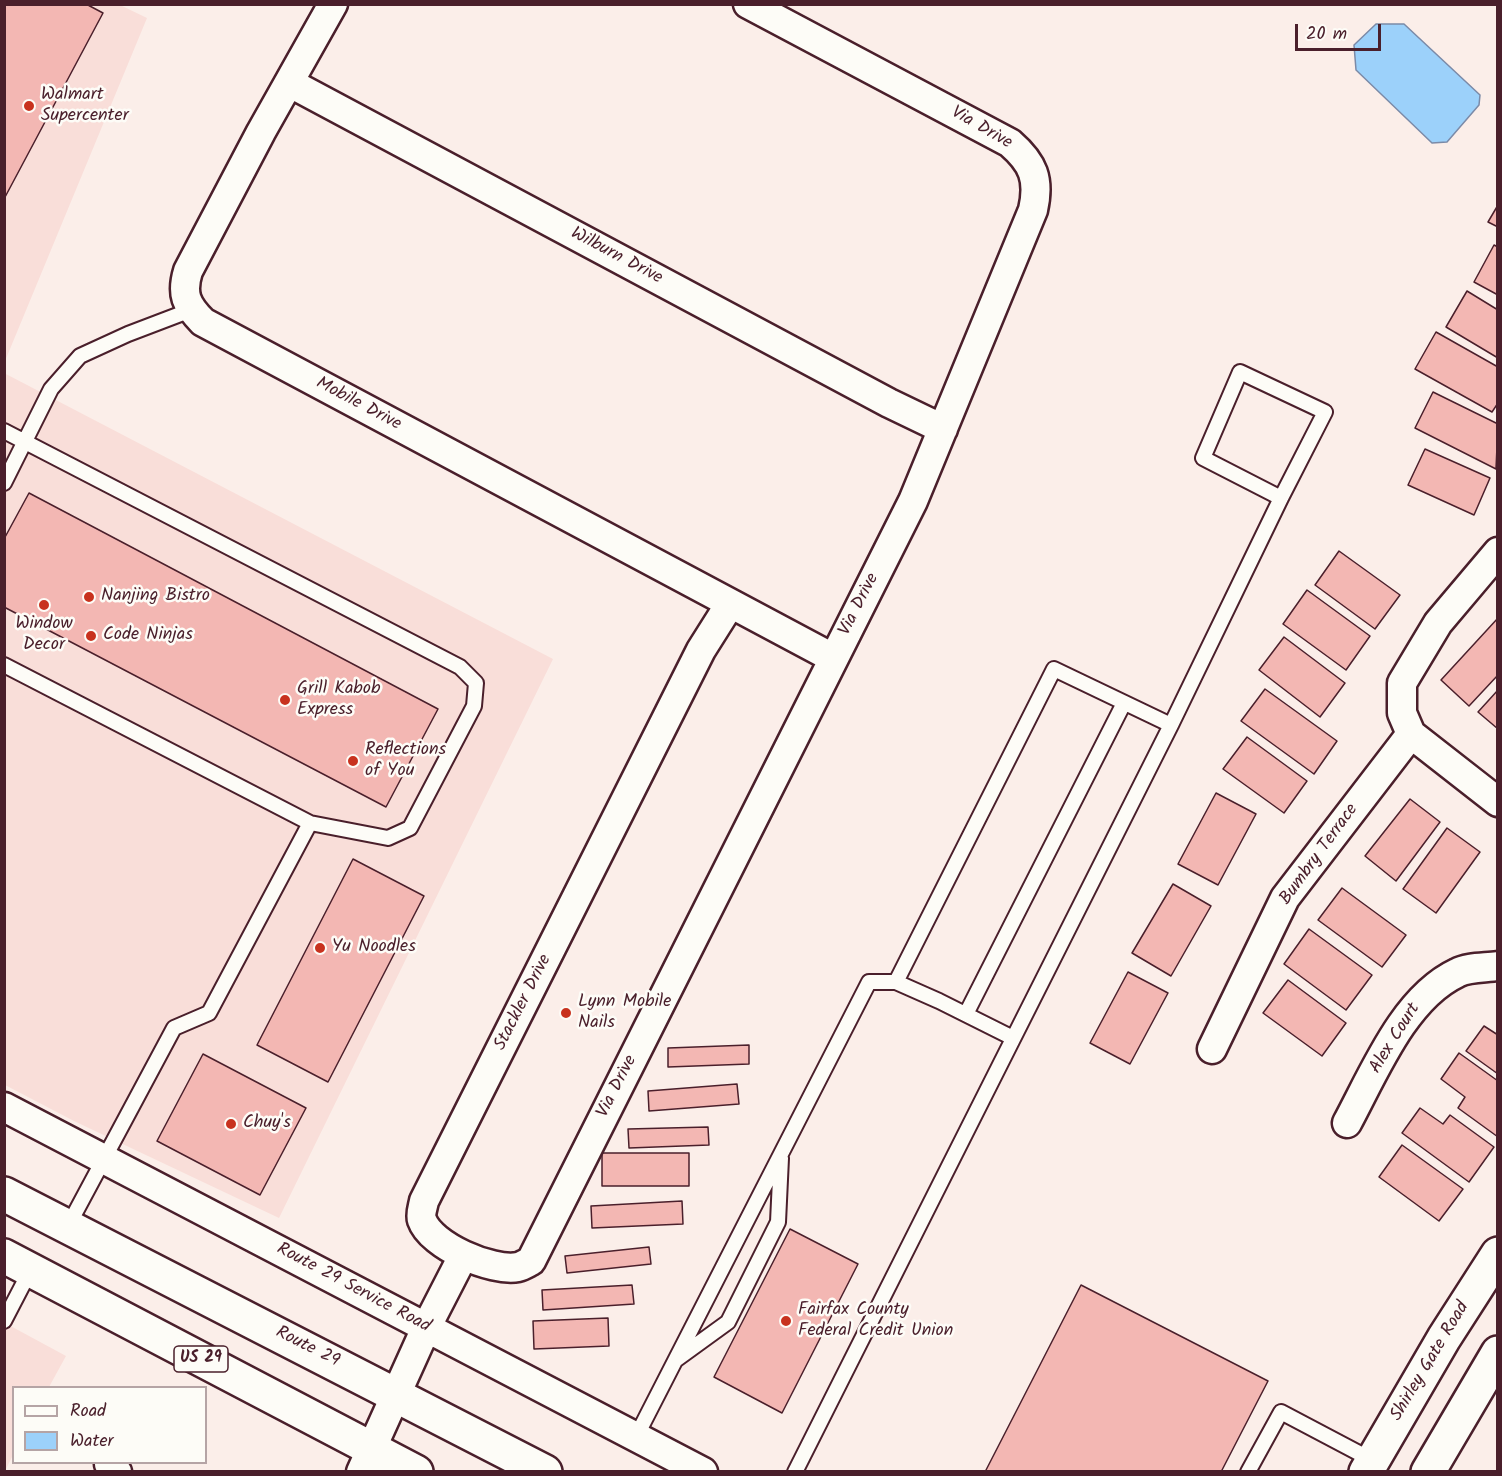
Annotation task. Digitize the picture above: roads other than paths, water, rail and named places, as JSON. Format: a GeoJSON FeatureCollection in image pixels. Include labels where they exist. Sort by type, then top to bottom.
{"type":"FeatureCollection","features":[{"type":"Feature","properties":{"kind":"main road","name":"Route 29"},"geometry":{"type":"LineString","coordinates":[[4,1194],[545,1472]]}},
{"type":"Feature","properties":{"kind":"main road","name":"Shirley Gate Road"},"geometry":{"type":"LineString","coordinates":[[1369,1466],[1444,1338],[1497,1254]]}},
{"type":"Feature","properties":{"kind":"main road","name":"US 29"},"geometry":{"type":"LineString","coordinates":[[17,1262],[367,1460],[416,1472]]}},
{"type":"Feature","properties":{"kind":"main road"},"geometry":{"type":"LineString","coordinates":[[1428,1472],[1497,1353]]}},
{"type":"Feature","properties":{"kind":"street"},"geometry":{"type":"LineString","coordinates":[[191,310],[185,289],[188,271],[261,132],[333,4]]}},
{"type":"Feature","properties":{"kind":"street","name":"Via Drive"},"geometry":{"type":"LineString","coordinates":[[463,1256],[483,1264],[518,1267],[531,1261],[913,501],[1033,210],[1036,195],[1034,174],[1025,156],[1010,143],[747,4]]}},
{"type":"Feature","properties":{"kind":"street","name":"Wilburn Drive"},"geometry":{"type":"LineString","coordinates":[[290,83],[889,404],[943,429]]}},
{"type":"Feature","properties":{"kind":"street","name":"Mobile Drive"},"geometry":{"type":"LineString","coordinates":[[191,310],[203,322],[833,658]]}},
{"type":"Feature","properties":{"kind":"street"},"geometry":{"type":"LineString","coordinates":[[1497,552],[1438,623],[1402,683],[1401,713],[1411,734],[1497,802]]}},
{"type":"Feature","properties":{"kind":"street","name":"Stackler Drive"},"geometry":{"type":"LineString","coordinates":[[463,1256],[427,1228],[422,1220],[424,1202],[702,650],[730,604]]}},
{"type":"Feature","properties":{"kind":"street","name":"Bumbry Terrace"},"geometry":{"type":"LineString","coordinates":[[1212,1049],[1285,898],[1411,734]]}},
{"type":"Feature","properties":{"kind":"street","name":"Alex Court"},"geometry":{"type":"LineString","coordinates":[[1347,1123],[1399,1028],[1424,994],[1458,972],[1497,966]]}},
{"type":"Feature","properties":{"kind":"street","name":"Route 29 Service Road"},"geometry":{"type":"LineString","coordinates":[[4,1107],[703,1472]]}},
{"type":"Feature","properties":{"kind":"street"},"geometry":{"type":"LineString","coordinates":[[367,1460],[426,1328],[463,1256]]}},
{"type":"Feature","properties":{"kind":"lane"},"geometry":{"type":"LineString","coordinates":[[4,483],[51,389],[80,356],[128,334],[191,310]]}},
{"type":"Feature","properties":{"kind":"lane"},"geometry":{"type":"LineString","coordinates":[[795,1472],[1325,412],[1240,372],[1203,458],[1281,498]]}},
{"type":"Feature","properties":{"kind":"lane"},"geometry":{"type":"LineString","coordinates":[[4,431],[460,667],[476,683],[474,706],[410,828],[388,838],[310,823],[4,665]]}},
{"type":"Feature","properties":{"kind":"lane"},"geometry":{"type":"LineString","coordinates":[[896,982],[1054,669],[1170,725]]}},
{"type":"Feature","properties":{"kind":"lane"},"geometry":{"type":"LineString","coordinates":[[966,1014],[1124,703]]}},
{"type":"Feature","properties":{"kind":"lane"},"geometry":{"type":"LineString","coordinates":[[67,1227],[174,1028],[208,1013],[310,823]]}},
{"type":"Feature","properties":{"kind":"lane"},"geometry":{"type":"LineString","coordinates":[[636,1437],[869,982],[896,982],[1013,1038]]}},
{"type":"Feature","properties":{"kind":"lane"},"geometry":{"type":"LineString","coordinates":[[675,1361],[728,1322],[778,1222],[781,1153]]}},
{"type":"Feature","properties":{"kind":"lane"},"geometry":{"type":"LineString","coordinates":[[4,1321],[17,1262]]}},
{"type":"Feature","properties":{"kind":"lane"},"geometry":{"type":"LineString","coordinates":[[1248,1472],[1281,1412],[1369,1466]]}},
{"type":"Feature","properties":{"kind":"water"},"geometry":{"type":"Polygon","coordinates":[[[1376,24],[1404,24],[1480,95],[1479,105],[1447,142],[1432,143],[1356,70],[1354,45],[1376,24]]]}},
{"type":"Feature","properties":{"kind":"place","name":"Walmart Supercenter"},"geometry":{"type":"Point","coordinates":[29,106]}},
{"type":"Feature","properties":{"kind":"place","name":"Nanjing Bistro"},"geometry":{"type":"Point","coordinates":[89,597]}},
{"type":"Feature","properties":{"kind":"place","name":"Window Decor"},"geometry":{"type":"Point","coordinates":[44,605]}},
{"type":"Feature","properties":{"kind":"place","name":"Code Ninjas"},"geometry":{"type":"Point","coordinates":[91,636]}},
{"type":"Feature","properties":{"kind":"place","name":"Grill Kabob Express"},"geometry":{"type":"Point","coordinates":[285,700]}},
{"type":"Feature","properties":{"kind":"place","name":"Reflections of You"},"geometry":{"type":"Point","coordinates":[353,761]}},
{"type":"Feature","properties":{"kind":"place","name":"Yu Noodles"},"geometry":{"type":"Point","coordinates":[320,948]}},
{"type":"Feature","properties":{"kind":"place","name":"Lynn Mobile Nails"},"geometry":{"type":"Point","coordinates":[566,1013]}},
{"type":"Feature","properties":{"kind":"place","name":"Chuy's"},"geometry":{"type":"Point","coordinates":[231,1124]}},
{"type":"Feature","properties":{"kind":"place","name":"Fairfax County Federal Credit Union"},"geometry":{"type":"Point","coordinates":[786,1321]}}]}
